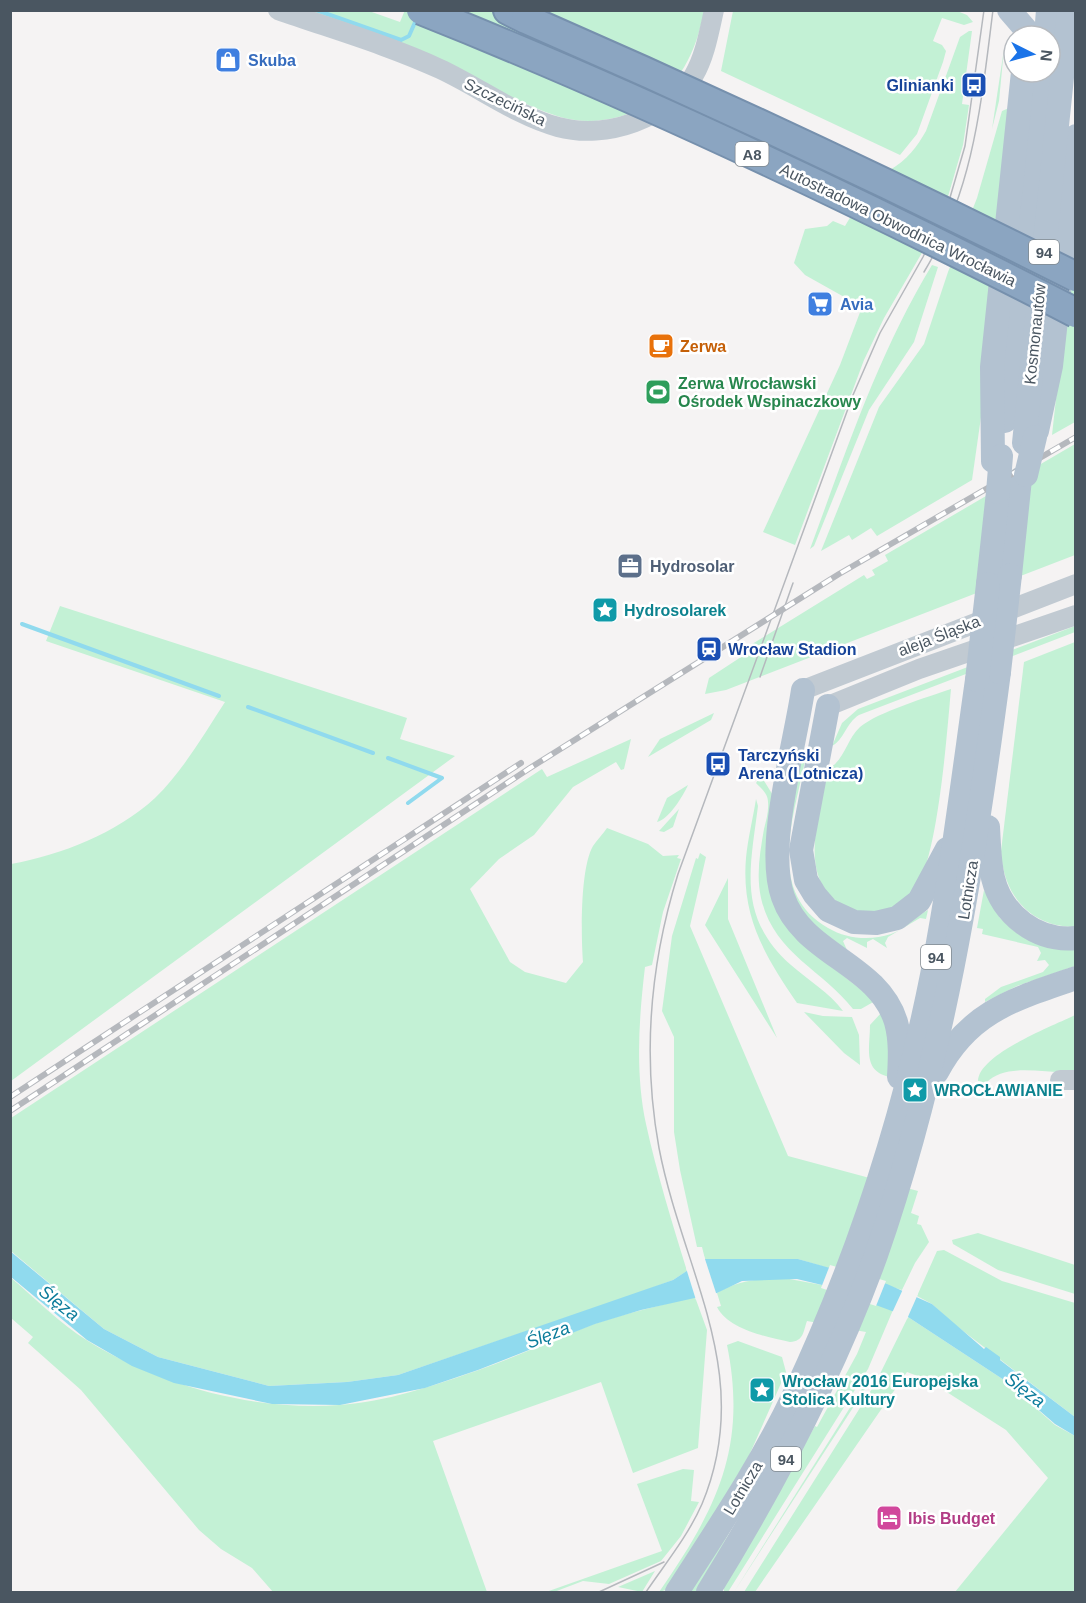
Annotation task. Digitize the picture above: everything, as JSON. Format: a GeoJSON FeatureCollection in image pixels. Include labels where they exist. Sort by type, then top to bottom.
{"type":"FeatureCollection","features":[{"type":"Feature","properties":{"kind":"highway","name":"Autostradowa Obwodnica Wrocławia"},"geometry":{"type":"LineString","coordinates":[[421,10],[508,45],[733,145],[1076,313]]}},
{"type":"Feature","properties":{"kind":"highway","name":"Autostradowa Obwodnica Wrocławia"},"geometry":{"type":"LineString","coordinates":[[508,10],[672,83],[1076,278]]}},
{"type":"Feature","properties":{"kind":"main road"},"geometry":{"type":"LineString","coordinates":[[1009,10],[1028,24]]}},
{"type":"Feature","properties":{"kind":"main road"},"geometry":{"type":"LineString","coordinates":[[1036,24],[1048,10]]}},
{"type":"Feature","properties":{"kind":"main road","name":"Kosmonautów"},"geometry":{"type":"LineString","coordinates":[[1001,504],[1023,477],[1029,440],[1069,10]]}},
{"type":"Feature","properties":{"kind":"main road"},"geometry":{"type":"LineString","coordinates":[[1001,504],[992,367],[1022,84]]}},
{"type":"Feature","properties":{"kind":"main road","name":"Kosmonautów"},"geometry":{"type":"LineString","coordinates":[[997,459],[1041,84]]}},
{"type":"Feature","properties":{"kind":"main road"},"geometry":{"type":"LineString","coordinates":[[1029,440],[1051,366],[1076,136]]}},
{"type":"Feature","properties":{"kind":"main road","name":"Lotnicza"},"geometry":{"type":"LineString","coordinates":[[708,1593],[768,1494],[803,1426],[888,1186],[961,931],[984,782],[988,676],[999,579],[1001,504]]}},
{"type":"Feature","properties":{"kind":"main road","name":"Lotnicza"},"geometry":{"type":"LineString","coordinates":[[888,1186],[898,1121],[918,1082],[956,831],[988,676]]}},
{"type":"Feature","properties":{"kind":"main road"},"geometry":{"type":"LineString","coordinates":[[803,690],[776,858],[783,897],[805,932],[863,974],[887,1000],[918,1082],[943,1060],[960,1037],[977,1020],[1013,1000],[1076,978]]}},
{"type":"Feature","properties":{"kind":"main road"},"geometry":{"type":"LineString","coordinates":[[828,706],[801,850],[806,880],[828,910],[854,922],[876,923],[902,915],[919,901],[956,831]]}},
{"type":"Feature","properties":{"kind":"main road"},"geometry":{"type":"LineString","coordinates":[[984,782],[990,861],[1001,899],[1009,911],[1028,928],[1044,935],[1076,938]]}},
{"type":"Feature","properties":{"kind":"main road","name":"Lotnicza"},"geometry":{"type":"LineString","coordinates":[[677,1593],[764,1454],[793,1397],[840,1317]]}},
{"type":"Feature","properties":{"kind":"street","name":"Szczecińska"},"geometry":{"type":"LineString","coordinates":[[278,10],[406,55],[558,128],[603,130],[634,123],[656,111],[687,85],[704,52],[714,10]]}},
{"type":"Feature","properties":{"kind":"street","name":"aleja Śląska"},"geometry":{"type":"LineString","coordinates":[[803,690],[1076,584]]}},
{"type":"Feature","properties":{"kind":"street","name":"aleja Śląska"},"geometry":{"type":"LineString","coordinates":[[828,706],[919,669],[1076,615]]}},
{"type":"Feature","properties":{"kind":"green space"},"geometry":{"type":"Polygon","coordinates":[[[405,10],[703,10],[704,13],[696,43],[688,60],[678,77],[665,91],[633,112],[596,121],[576,120],[542,111],[425,54],[309,11],[369,11],[400,22],[405,10]]]}},
{"type":"Feature","properties":{"kind":"green space"},"geometry":{"type":"Polygon","coordinates":[[[733,11],[957,11],[967,15],[973,22],[964,25],[942,18],[933,41],[942,45],[946,51],[943,62],[917,134],[900,155],[721,71],[733,11]]]}},
{"type":"Feature","properties":{"kind":"green space"},"geometry":{"type":"Polygon","coordinates":[[[972,31],[962,104],[969,105],[963,145],[947,200],[890,170],[911,153],[926,131],[960,37],[972,31]]]}},
{"type":"Feature","properties":{"kind":"green space"},"geometry":{"type":"Polygon","coordinates":[[[1002,62],[999,101],[992,129],[1002,62]]]}},
{"type":"Feature","properties":{"kind":"green space"},"geometry":{"type":"Polygon","coordinates":[[[1009,108],[981,417],[972,480],[877,536],[871,528],[852,540],[849,535],[821,551],[879,407],[924,344],[948,272],[977,198],[1002,111],[1009,108]]]}},
{"type":"Feature","properties":{"kind":"green space"},"geometry":{"type":"Polygon","coordinates":[[[851,216],[923,251],[884,318],[864,360],[795,545],[763,532],[840,365],[862,307],[805,275],[794,263],[805,229],[827,226],[833,221],[845,226],[851,216]]]}},
{"type":"Feature","properties":{"kind":"green space"},"geometry":{"type":"Polygon","coordinates":[[[1075,222],[1075,422],[1052,435],[1074,235],[1075,222]]]}},
{"type":"Feature","properties":{"kind":"green space"},"geometry":{"type":"Polygon","coordinates":[[[932,265],[938,267],[914,342],[869,410],[814,546],[810,549],[879,368],[932,265]]]}},
{"type":"Feature","properties":{"kind":"green space"},"geometry":{"type":"Polygon","coordinates":[[[1075,444],[1075,555],[726,690],[705,694],[709,678],[741,657],[744,649],[864,575],[867,579],[875,575],[872,570],[888,561],[885,555],[1075,444]]]}},
{"type":"Feature","properties":{"kind":"green space"},"geometry":{"type":"Polygon","coordinates":[[[60,606],[407,718],[400,739],[455,756],[11,1081],[11,864],[49,855],[88,841],[140,811],[175,776],[225,702],[46,641],[60,606]]]}},
{"type":"Feature","properties":{"kind":"green space"},"geometry":{"type":"Polygon","coordinates":[[[1075,626],[1075,632],[859,715],[832,746],[842,723],[858,709],[1075,626]]]}},
{"type":"Feature","properties":{"kind":"green space"},"geometry":{"type":"Polygon","coordinates":[[[1075,642],[1075,927],[1059,926],[1045,921],[1032,915],[1022,906],[1007,881],[1001,851],[1024,662],[1075,642]]]}},
{"type":"Feature","properties":{"kind":"green space"},"geometry":{"type":"Polygon","coordinates":[[[951,689],[944,764],[935,825],[922,875],[914,891],[897,906],[884,912],[862,912],[839,903],[825,890],[817,872],[815,852],[819,808],[828,765],[834,765],[838,761],[856,731],[868,721],[904,705],[951,689]]]}},
{"type":"Feature","properties":{"kind":"green space"},"geometry":{"type":"Polygon","coordinates":[[[714,713],[711,720],[648,757],[660,739],[714,713]]]}},
{"type":"Feature","properties":{"kind":"green space"},"geometry":{"type":"Polygon","coordinates":[[[631,739],[624,769],[621,770],[616,762],[573,787],[534,835],[499,859],[470,889],[510,962],[525,972],[566,983],[583,962],[582,920],[586,870],[593,846],[607,828],[648,844],[663,856],[679,855],[677,858],[681,859],[663,912],[652,965],[645,967],[639,1065],[640,1085],[650,1143],[687,1271],[673,1280],[641,1292],[398,1375],[347,1382],[269,1386],[158,1357],[104,1329],[11,1251],[11,1118],[542,769],[547,777],[631,739]]]}},
{"type":"Feature","properties":{"kind":"green space"},"geometry":{"type":"Polygon","coordinates":[[[800,760],[805,761],[795,806],[789,852],[790,874],[796,895],[808,913],[828,928],[843,935],[859,938],[875,938],[891,934],[928,910],[926,919],[920,918],[888,937],[885,943],[887,948],[873,939],[867,942],[867,948],[847,938],[843,941],[847,950],[811,922],[796,902],[787,864],[787,842],[800,760]]]}},
{"type":"Feature","properties":{"kind":"green space"},"geometry":{"type":"Polygon","coordinates":[[[761,776],[774,797],[768,838],[821,958],[875,1001],[861,1009],[853,1009],[841,995],[800,960],[777,933],[767,917],[759,881],[760,855],[768,805],[766,794],[756,783],[761,776]]]}},
{"type":"Feature","properties":{"kind":"green space"},"geometry":{"type":"Polygon","coordinates":[[[688,785],[671,812],[657,822],[667,798],[688,785]]]}},
{"type":"Feature","properties":{"kind":"green space"},"geometry":{"type":"Polygon","coordinates":[[[756,799],[758,806],[752,851],[751,891],[762,929],[774,947],[791,965],[825,992],[843,1011],[797,1003],[765,952],[758,935],[747,899],[745,879],[746,858],[756,799]]]}},
{"type":"Feature","properties":{"kind":"green space"},"geometry":{"type":"Polygon","coordinates":[[[679,809],[673,827],[664,832],[659,831],[679,809]]]}},
{"type":"Feature","properties":{"kind":"green space"},"geometry":{"type":"Polygon","coordinates":[[[700,853],[706,857],[690,926],[788,1156],[918,1191],[911,1213],[919,1216],[917,1224],[921,1225],[929,1242],[915,1263],[902,1290],[798,1259],[705,1259],[702,1247],[697,1247],[674,1132],[674,1037],[662,1011],[672,936],[696,858],[698,859],[700,853]]]}},
{"type":"Feature","properties":{"kind":"green space"},"geometry":{"type":"Polygon","coordinates":[[[728,878],[728,919],[777,1038],[705,925],[728,878]]]}},
{"type":"Feature","properties":{"kind":"green space"},"geometry":{"type":"Polygon","coordinates":[[[984,890],[1000,918],[1014,931],[1075,949],[1075,966],[1017,986],[985,1002],[985,999],[1001,987],[1043,972],[1049,965],[1045,960],[1037,961],[1041,953],[1038,947],[982,934],[983,929],[977,928],[984,890]]]}},
{"type":"Feature","properties":{"kind":"green space"},"geometry":{"type":"Polygon","coordinates":[[[804,1012],[823,1016],[852,1017],[859,1035],[860,1065],[844,1053],[804,1012]]]}},
{"type":"Feature","properties":{"kind":"green space"},"geometry":{"type":"Polygon","coordinates":[[[882,1012],[887,1023],[890,1077],[875,1070],[871,1064],[869,1050],[870,1025],[882,1012]]]}},
{"type":"Feature","properties":{"kind":"green space"},"geometry":{"type":"Polygon","coordinates":[[[1075,1015],[1076,1072],[1028,1070],[1005,1072],[986,1083],[978,1081],[990,1061],[1003,1051],[1075,1015]]]}},
{"type":"Feature","properties":{"kind":"green space"},"geometry":{"type":"Polygon","coordinates":[[[978,1233],[1075,1265],[1075,1294],[998,1270],[953,1244],[952,1240],[978,1233]]]}},
{"type":"Feature","properties":{"kind":"green space"},"geometry":{"type":"Polygon","coordinates":[[[944,1250],[1002,1281],[1075,1303],[1075,1417],[954,1324],[932,1304],[917,1296],[937,1251],[944,1250]]]}},
{"type":"Feature","properties":{"kind":"green space"},"geometry":{"type":"Polygon","coordinates":[[[10,1277],[58,1319],[88,1341],[146,1371],[177,1383],[241,1399],[307,1406],[374,1401],[409,1392],[491,1366],[594,1324],[695,1297],[707,1330],[698,1448],[633,1473],[601,1382],[433,1441],[487,1592],[273,1592],[252,1568],[221,1549],[199,1530],[81,1390],[28,1343],[33,1337],[11,1318],[10,1277]]]}},
{"type":"Feature","properties":{"kind":"green space"},"geometry":{"type":"Polygon","coordinates":[[[784,1278],[822,1285],[893,1310],[868,1369],[728,1592],[724,1592],[724,1586],[815,1426],[817,1427],[857,1354],[866,1332],[837,1327],[698,1592],[687,1592],[835,1326],[807,1321],[800,1338],[790,1342],[749,1331],[722,1315],[717,1307],[721,1306],[717,1293],[733,1285],[784,1278]]]}},
{"type":"Feature","properties":{"kind":"green space"},"geometry":{"type":"Polygon","coordinates":[[[908,1317],[1004,1380],[1055,1425],[1075,1436],[1075,1592],[955,1592],[1048,1478],[1006,1430],[928,1380],[907,1372],[755,1592],[744,1592],[875,1384],[908,1317]]]}},
{"type":"Feature","properties":{"kind":"green space"},"geometry":{"type":"Polygon","coordinates":[[[738,1341],[782,1357],[786,1372],[748,1458],[669,1589],[659,1592],[697,1533],[722,1476],[730,1447],[733,1416],[732,1382],[727,1345],[738,1341]]]}},
{"type":"Feature","properties":{"kind":"green space"},"geometry":{"type":"Polygon","coordinates":[[[863,1387],[865,1389],[734,1592],[863,1387]]]}},
{"type":"Feature","properties":{"kind":"green space"},"geometry":{"type":"Polygon","coordinates":[[[683,1469],[694,1470],[691,1501],[699,1502],[681,1536],[661,1561],[609,1584],[583,1581],[554,1592],[546,1592],[662,1551],[637,1484],[683,1469]]]}},
{"type":"Feature","properties":{"kind":"green space"},"geometry":{"type":"Polygon","coordinates":[[[655,1571],[642,1592],[618,1587],[655,1571]]]}},
{"type":"Feature","properties":{"kind":"water","name":"Ślęza"},"geometry":{"type":"Polygon","coordinates":[[[10,1251],[104,1329],[158,1357],[269,1386],[347,1382],[398,1375],[673,1280],[705,1259],[798,1259],[887,1284],[932,1304],[984,1349],[986,1347],[1000,1357],[1000,1360],[1075,1417],[1075,1436],[1055,1424],[1004,1380],[908,1317],[822,1285],[797,1279],[742,1281],[717,1293],[641,1310],[595,1324],[478,1370],[425,1388],[340,1405],[272,1404],[174,1383],[132,1366],[87,1340],[11,1277],[10,1251]]]}},
{"type":"Feature","properties":{"kind":"pier"},"geometry":{"type":"Polygon","coordinates":[[[704,1256],[717,1296],[696,1300],[686,1268],[704,1256]]]}},
{"type":"Feature","properties":{"kind":"pier"},"geometry":{"type":"Polygon","coordinates":[[[830,1265],[886,1281],[876,1306],[821,1288],[830,1265]]]}},
{"type":"Feature","properties":{"kind":"pier"},"geometry":{"type":"Polygon","coordinates":[[[904,1287],[918,1294],[907,1319],[892,1313],[904,1287]]]}},
{"type":"Feature","properties":{"kind":"waterway"},"geometry":{"type":"LineString","coordinates":[[316,10],[401,40],[409,36],[416,20]]}},
{"type":"Feature","properties":{"kind":"waterway"},"geometry":{"type":"LineString","coordinates":[[22,624],[219,696]]}},
{"type":"Feature","properties":{"kind":"waterway"},"geometry":{"type":"LineString","coordinates":[[248,707],[373,753]]}},
{"type":"Feature","properties":{"kind":"waterway"},"geometry":{"type":"LineString","coordinates":[[388,758],[442,778],[408,803]]}},
{"type":"Feature","properties":{"kind":"tram line"},"geometry":{"type":"LineString","coordinates":[[646,1592],[683,1539],[702,1504],[717,1457],[721,1411],[718,1367],[710,1324],[670,1194],[659,1148],[654,1113],[650,1044],[652,1010],[655,976],[668,908],[678,874],[853,395],[880,333],[923,257],[949,201],[965,146],[984,10]]}},
{"type":"Feature","properties":{"kind":"tram line"},"geometry":{"type":"LineString","coordinates":[[924,272],[941,241],[965,177],[979,112],[993,10]]}},
{"type":"Feature","properties":{"kind":"tram line"},"geometry":{"type":"LineString","coordinates":[[760,677],[793,583]]}},
{"type":"Feature","properties":{"kind":"tram line"},"geometry":{"type":"LineString","coordinates":[[599,1592],[664,1562]]}},
{"type":"Feature","properties":{"kind":"railway"},"geometry":{"type":"LineString","coordinates":[[10,1111],[530,768],[839,574],[1076,437]]}},
{"type":"Feature","properties":{"kind":"railway"},"geometry":{"type":"LineString","coordinates":[[10,1097],[521,763]]}},
{"type":"Feature","properties":{"kind":"place","name":"Skuba"},"geometry":{"type":"Point","coordinates":[228,60]}},
{"type":"Feature","properties":{"kind":"place","name":"Glinianki"},"geometry":{"type":"Point","coordinates":[974,85]}},
{"type":"Feature","properties":{"kind":"place","name":"Avia"},"geometry":{"type":"Point","coordinates":[820,304]}},
{"type":"Feature","properties":{"kind":"place","name":"Zerwa"},"geometry":{"type":"Point","coordinates":[661,346]}},
{"type":"Feature","properties":{"kind":"place","name":"Zerwa Wrocławski Ośrodek Wspinaczkowy"},"geometry":{"type":"Point","coordinates":[658,392]}},
{"type":"Feature","properties":{"kind":"place","name":"Hydrosolar"},"geometry":{"type":"Point","coordinates":[630,566]}},
{"type":"Feature","properties":{"kind":"place","name":"Hydrosolarek"},"geometry":{"type":"Point","coordinates":[605,610]}},
{"type":"Feature","properties":{"kind":"place","name":"Wrocław Stadion"},"geometry":{"type":"Point","coordinates":[709,649]}},
{"type":"Feature","properties":{"kind":"place","name":"Tarczyński Arena (Lotnicza)"},"geometry":{"type":"Point","coordinates":[718,764]}},
{"type":"Feature","properties":{"kind":"place","name":"WROCŁAWIANIE"},"geometry":{"type":"Point","coordinates":[915,1090]}},
{"type":"Feature","properties":{"kind":"place","name":"Wrocław 2016 Europejska Stolica Kultury"},"geometry":{"type":"Point","coordinates":[762,1390]}},
{"type":"Feature","properties":{"kind":"place","name":"Ibis Budget"},"geometry":{"type":"Point","coordinates":[889,1518]}}]}
